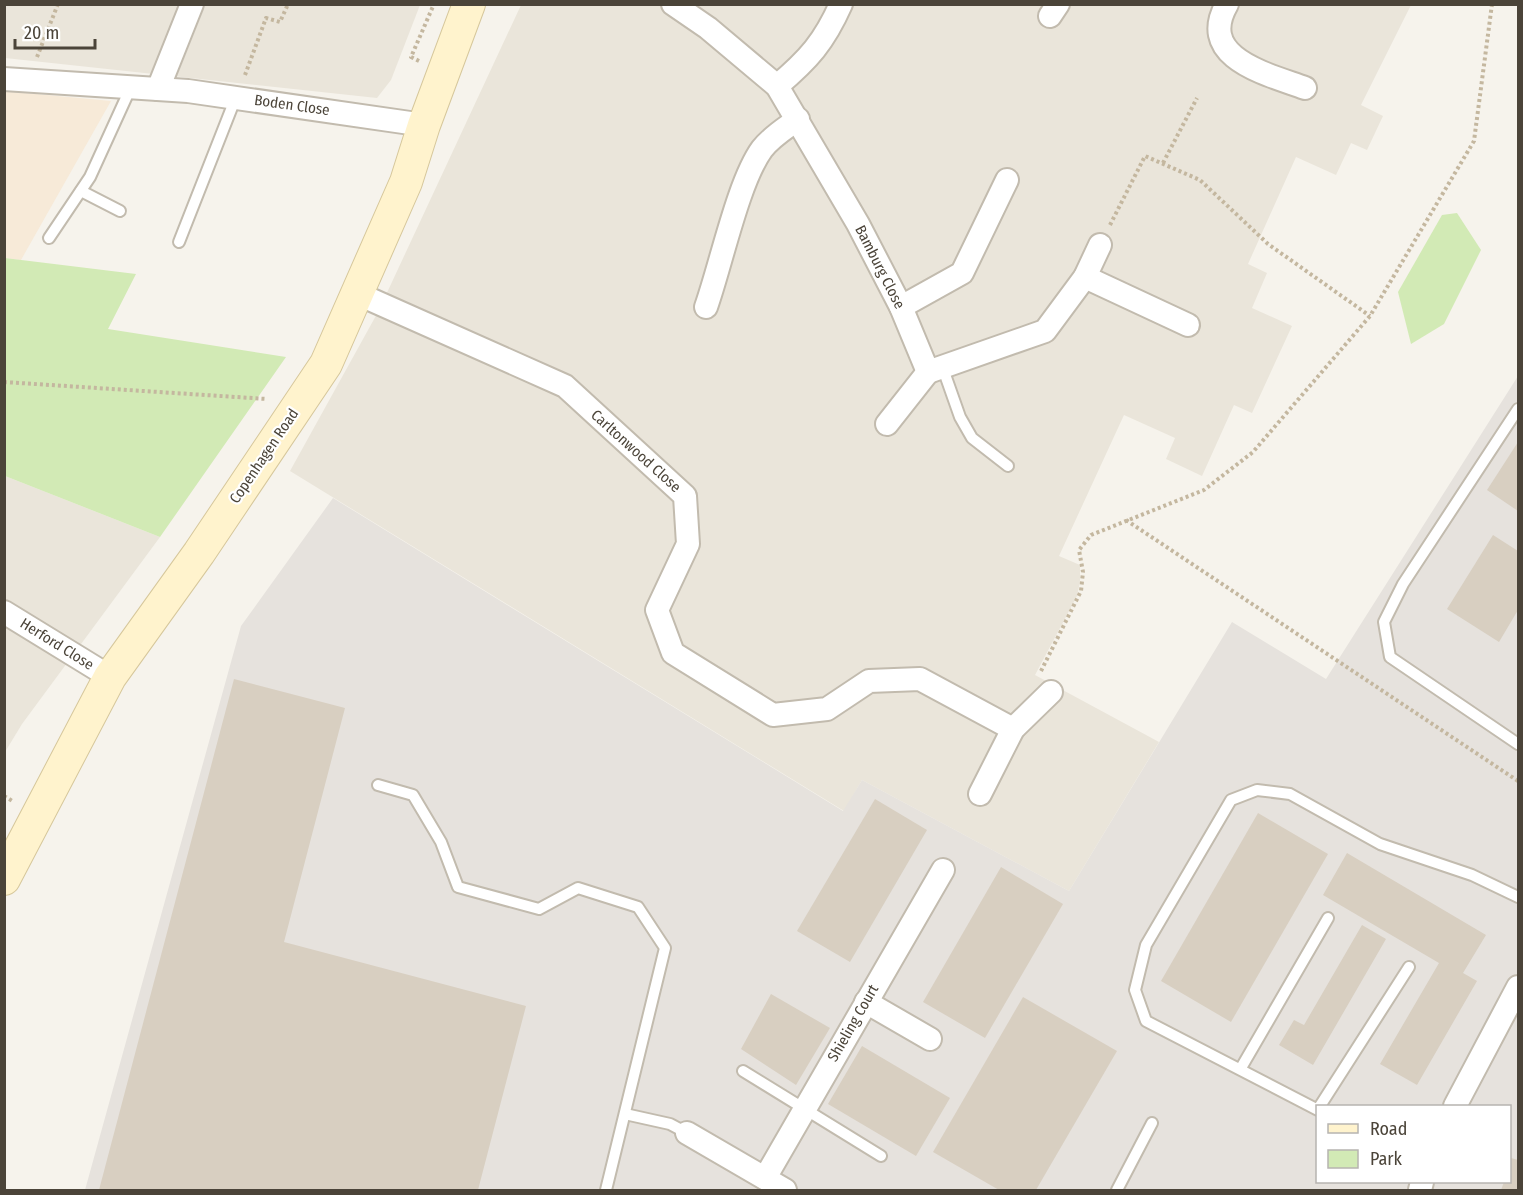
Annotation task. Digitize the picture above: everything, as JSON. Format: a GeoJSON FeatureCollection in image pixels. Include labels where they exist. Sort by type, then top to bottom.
{"type":"FeatureCollection","features":[{"type":"Feature","properties":{"kind":"street"},"geometry":{"type":"LineString","coordinates":[[158,89],[192,4]]}},
{"type":"Feature","properties":{"kind":"street","name":"Copenhagen Road"},"geometry":{"type":"LineString","coordinates":[[4,879],[110,676],[199,553],[326,364],[406,182],[424,125],[469,4]]}},
{"type":"Feature","properties":{"kind":"street","name":"Bamburg Close"},"geometry":{"type":"LineString","coordinates":[[673,4],[708,28],[777,86],[858,224],[935,369]]}},
{"type":"Feature","properties":{"kind":"street"},"geometry":{"type":"LineString","coordinates":[[777,86],[809,59],[831,26],[841,4]]}},
{"type":"Feature","properties":{"kind":"street"},"geometry":{"type":"LineString","coordinates":[[1219,8],[1219,41],[1228,51],[1253,69],[1305,88]]}},
{"type":"Feature","properties":{"kind":"street","name":"Boden Close"},"geometry":{"type":"LineString","coordinates":[[4,79],[236,96],[424,125]]}},
{"type":"Feature","properties":{"kind":"street"},"geometry":{"type":"LineString","coordinates":[[706,307],[735,214],[762,149],[778,132],[798,119]]}},
{"type":"Feature","properties":{"kind":"street"},"geometry":{"type":"LineString","coordinates":[[901,307],[962,273],[1007,180]]}},
{"type":"Feature","properties":{"kind":"street"},"geometry":{"type":"LineString","coordinates":[[887,424],[935,369],[1045,331],[1085,277],[1100,244]]}},
{"type":"Feature","properties":{"kind":"street"},"geometry":{"type":"LineString","coordinates":[[1085,277],[1188,325]]}},
{"type":"Feature","properties":{"kind":"street","name":"Carltonwood Close"},"geometry":{"type":"LineString","coordinates":[[356,293],[566,387],[686,496],[688,544],[657,610],[673,652],[773,716],[827,709],[869,681],[920,679],[1014,729]]}},
{"type":"Feature","properties":{"kind":"street","name":"Herford Close"},"geometry":{"type":"LineString","coordinates":[[4,612],[110,676]]}},
{"type":"Feature","properties":{"kind":"street"},"geometry":{"type":"LineString","coordinates":[[980,794],[1014,729],[1051,692]]}},
{"type":"Feature","properties":{"kind":"street","name":"Shieling Court"},"geometry":{"type":"LineString","coordinates":[[761,1176],[803,1109],[943,870]]}},
{"type":"Feature","properties":{"kind":"street"},"geometry":{"type":"LineString","coordinates":[[1456,1105],[1518,987]]}},
{"type":"Feature","properties":{"kind":"street"},"geometry":{"type":"LineString","coordinates":[[866,1002],[930,1039]]}},
{"type":"Feature","properties":{"kind":"street"},"geometry":{"type":"LineString","coordinates":[[687,1133],[785,1191]]}},
{"type":"Feature","properties":{"kind":"lane"},"geometry":{"type":"LineString","coordinates":[[49,238],[81,191],[105,146],[131,87]]}},
{"type":"Feature","properties":{"kind":"lane"},"geometry":{"type":"LineString","coordinates":[[179,242],[236,96]]}},
{"type":"Feature","properties":{"kind":"lane"},"geometry":{"type":"LineString","coordinates":[[81,191],[120,211]]}},
{"type":"Feature","properties":{"kind":"lane"},"geometry":{"type":"LineString","coordinates":[[935,369],[972,438],[1008,466]]}},
{"type":"Feature","properties":{"kind":"lane"},"geometry":{"type":"LineString","coordinates":[[1518,409],[1403,584],[1384,622],[1390,657],[1518,744]]}},
{"type":"Feature","properties":{"kind":"lane"},"geometry":{"type":"LineString","coordinates":[[378,786],[413,795],[441,842],[458,887],[539,909],[578,888],[639,907],[665,948],[606,1191]]}},
{"type":"Feature","properties":{"kind":"lane"},"geometry":{"type":"LineString","coordinates":[[1316,1109],[1241,1068],[1146,1021],[1135,990],[1146,945],[1231,800],[1257,790],[1290,794],[1380,844],[1472,875],[1518,897]]}},
{"type":"Feature","properties":{"kind":"lane"},"geometry":{"type":"LineString","coordinates":[[1241,1068],[1328,918]]}},
{"type":"Feature","properties":{"kind":"lane"},"geometry":{"type":"LineString","coordinates":[[1321,1105],[1409,967]]}},
{"type":"Feature","properties":{"kind":"lane"},"geometry":{"type":"LineString","coordinates":[[743,1071],[881,1156]]}},
{"type":"Feature","properties":{"kind":"lane"},"geometry":{"type":"LineString","coordinates":[[625,1114],[670,1124],[687,1133]]}},
{"type":"Feature","properties":{"kind":"lane"},"geometry":{"type":"LineString","coordinates":[[1117,1191],[1152,1123]]}},
{"type":"Feature","properties":{"kind":"path"},"geometry":{"type":"LineString","coordinates":[[27,81],[58,4]]}},
{"type":"Feature","properties":{"kind":"path"},"geometry":{"type":"LineString","coordinates":[[236,96],[266,18],[280,22],[288,4]]}},
{"type":"Feature","properties":{"kind":"path"},"geometry":{"type":"LineString","coordinates":[[1051,692],[1055,682],[1039,675],[1081,591],[1083,572],[1079,550],[1091,535],[1125,519],[1204,489],[1253,452],[1370,316],[1474,141],[1492,4]]}},
{"type":"Feature","properties":{"kind":"path"},"geometry":{"type":"LineString","coordinates":[[1163,164],[1197,98]]}},
{"type":"Feature","properties":{"kind":"path"},"geometry":{"type":"LineString","coordinates":[[1100,244],[1145,156],[1200,180],[1268,244],[1370,316]]}},
{"type":"Feature","properties":{"kind":"path"},"geometry":{"type":"LineString","coordinates":[[4,382],[301,401]]}},
{"type":"Feature","properties":{"kind":"path"},"geometry":{"type":"LineString","coordinates":[[1125,519],[1518,781]]}},
{"type":"Feature","properties":{"kind":"shaded area"},"geometry":{"type":"Polygon","coordinates":[[[5,5],[420,5],[391,80],[377,98],[5,58],[5,5]]]}},
{"type":"Feature","properties":{"kind":"shaded area"},"geometry":{"type":"Polygon","coordinates":[[[521,5],[1411,5],[1361,105],[1383,116],[1367,150],[1351,143],[1336,175],[1296,157],[1248,264],[1267,273],[1252,308],[1292,326],[1252,413],[1234,405],[1202,476],[1166,459],[1175,438],[1124,415],[1059,556],[1080,565],[1080,582],[1077,596],[1035,675],[1159,742],[1069,891],[862,780],[844,811],[290,471],[378,312],[521,5]]]}},
{"type":"Feature","properties":{"kind":"shaded area"},"geometry":{"type":"Polygon","coordinates":[[[5,91],[111,101],[21,260],[5,258],[5,91]]]}},
{"type":"Feature","properties":{"kind":"shaded area"},"geometry":{"type":"Polygon","coordinates":[[[1518,376],[1518,1190],[85,1190],[241,626],[333,498],[843,811],[862,780],[1069,891],[1232,622],[1326,679],[1518,376]]]}},
{"type":"Feature","properties":{"kind":"shaded area"},"geometry":{"type":"Polygon","coordinates":[[[5,476],[160,537],[22,724],[5,752],[5,476]]]}},
{"type":"Feature","properties":{"kind":"green space"},"geometry":{"type":"Polygon","coordinates":[[[1457,213],[1481,250],[1444,324],[1411,344],[1398,292],[1442,215],[1457,213]]]}},
{"type":"Feature","properties":{"kind":"green space"},"geometry":{"type":"Polygon","coordinates":[[[5,258],[136,274],[108,329],[286,357],[160,537],[5,476],[5,258]]]}},
{"type":"Feature","properties":{"kind":"building"},"geometry":{"type":"Polygon","coordinates":[[[1518,442],[1518,511],[1487,490],[1518,442]]]}},
{"type":"Feature","properties":{"kind":"building"},"geometry":{"type":"Polygon","coordinates":[[[1493,535],[1518,551],[1518,610],[1499,642],[1447,609],[1493,535]]]}},
{"type":"Feature","properties":{"kind":"building"},"geometry":{"type":"Polygon","coordinates":[[[234,679],[345,708],[284,942],[526,1006],[478,1190],[99,1190],[234,679]]]}},
{"type":"Feature","properties":{"kind":"building"},"geometry":{"type":"Polygon","coordinates":[[[875,799],[927,830],[850,962],[797,931],[875,799]]]}},
{"type":"Feature","properties":{"kind":"building"},"geometry":{"type":"Polygon","coordinates":[[[1258,813],[1328,854],[1231,1022],[1161,981],[1258,813]]]}},
{"type":"Feature","properties":{"kind":"building"},"geometry":{"type":"Polygon","coordinates":[[[1347,853],[1486,935],[1463,973],[1477,981],[1417,1085],[1380,1064],[1439,963],[1323,895],[1347,853]]]}},
{"type":"Feature","properties":{"kind":"building"},"geometry":{"type":"Polygon","coordinates":[[[1001,867],[1063,904],[985,1038],[923,1002],[1001,867]]]}},
{"type":"Feature","properties":{"kind":"building"},"geometry":{"type":"Polygon","coordinates":[[[1362,925],[1386,939],[1313,1065],[1279,1045],[1294,1020],[1304,1025],[1362,925]]]}},
{"type":"Feature","properties":{"kind":"building"},"geometry":{"type":"Polygon","coordinates":[[[771,994],[830,1028],[796,1085],[741,1049],[771,994]]]}},
{"type":"Feature","properties":{"kind":"building"},"geometry":{"type":"Polygon","coordinates":[[[1023,997],[1117,1051],[1036,1190],[999,1190],[933,1152],[1023,997]]]}},
{"type":"Feature","properties":{"kind":"building"},"geometry":{"type":"Polygon","coordinates":[[[862,1046],[950,1098],[916,1156],[828,1104],[862,1046]]]}},
{"type":"Feature","properties":{"kind":"building"},"geometry":{"type":"Polygon","coordinates":[[[1511,1158],[1518,1160],[1518,1190],[1501,1190],[1504,1183],[1511,1183],[1511,1158]]]}}]}
